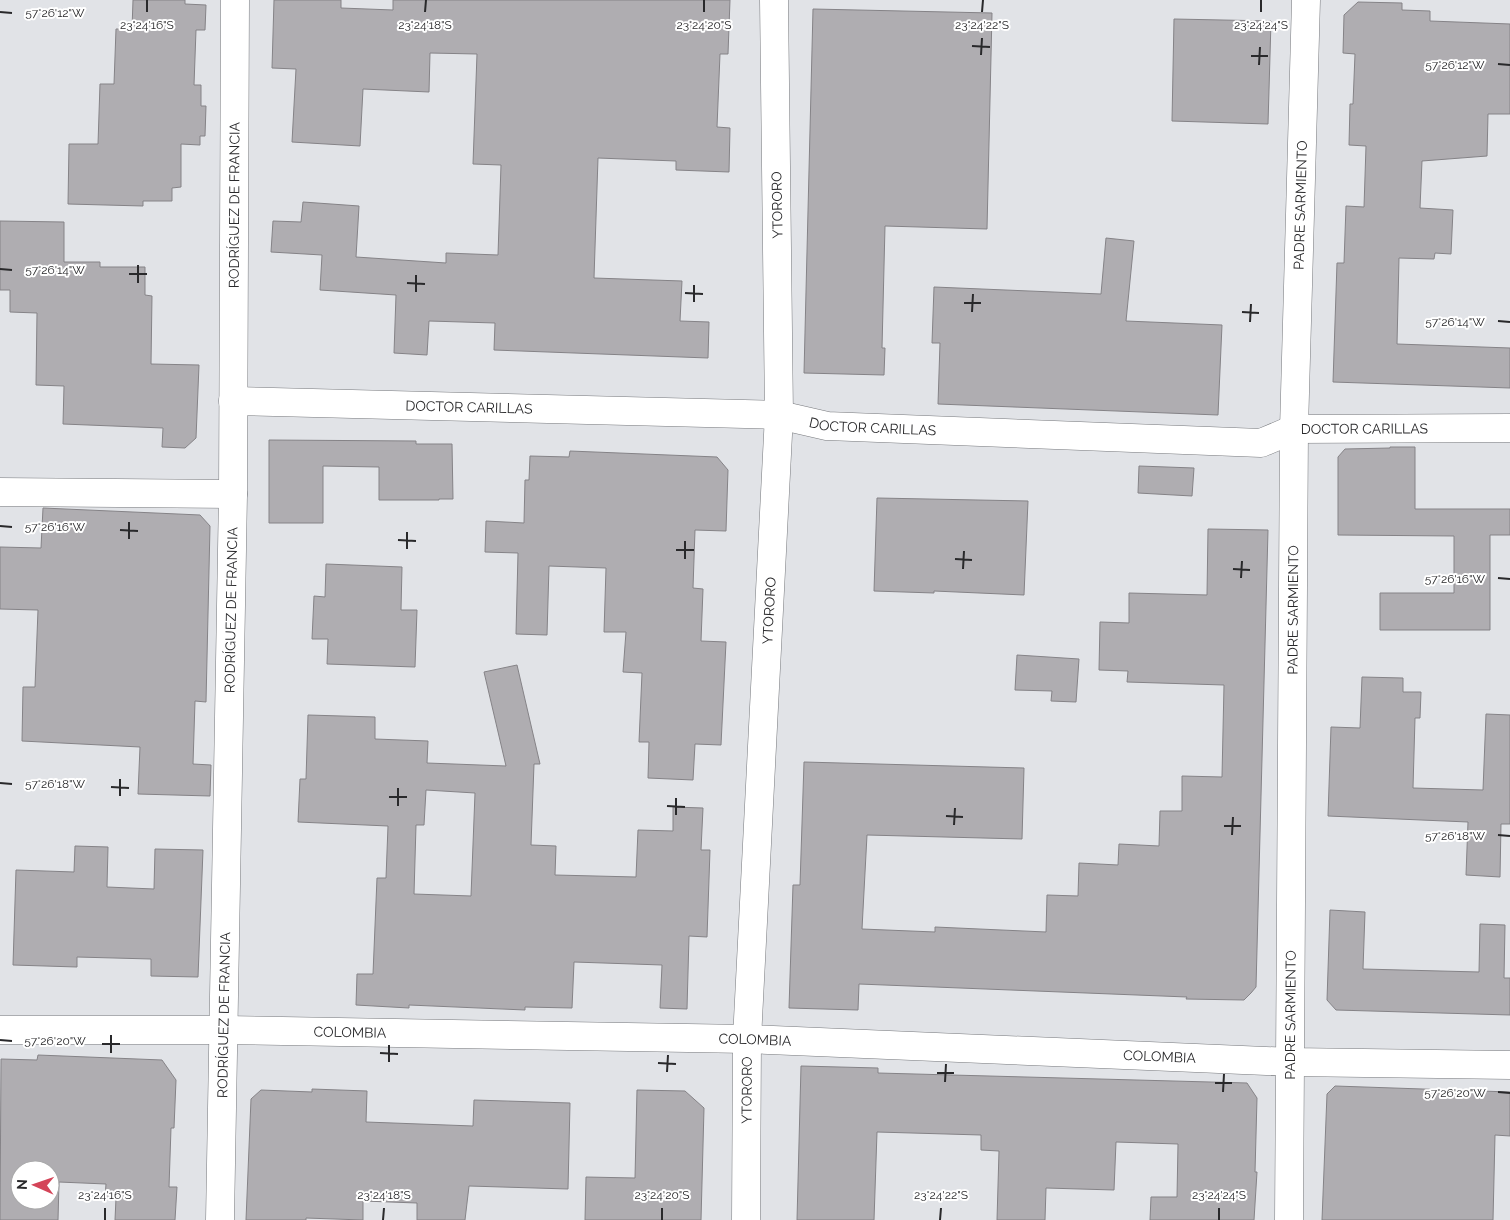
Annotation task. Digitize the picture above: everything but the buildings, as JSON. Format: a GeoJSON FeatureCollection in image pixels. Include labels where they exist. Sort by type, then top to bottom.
{"type":"FeatureCollection","features":[{"type":"Feature","properties":{"kind":"street","name":"RODRÍGUEZ DE FRANCIA"},"geometry":{"type":"LineString","coordinates":[[220,1220],[233,494],[235,0]]}},
{"type":"Feature","properties":{"kind":"street","name":"YTORORO"},"geometry":{"type":"LineString","coordinates":[[746,1220],[748,1040],[779,415],[774,0]]}},
{"type":"Feature","properties":{"kind":"street","name":"PADRE SARMIENTO"},"geometry":{"type":"LineString","coordinates":[[1289,1220],[1294,429],[1306,0]]}},
{"type":"Feature","properties":{"kind":"street","name":"DOCTOR CARILLAS"},"geometry":{"type":"LineString","coordinates":[[233,401],[779,415],[826,426],[1261,443],[1294,429],[1510,428]]}},
{"type":"Feature","properties":{"kind":"street"},"geometry":{"type":"LineString","coordinates":[[0,492],[233,494]]}},
{"type":"Feature","properties":{"kind":"street","name":"COLOMBIA"},"geometry":{"type":"LineString","coordinates":[[0,1030],[224,1030],[748,1040],[1291,1062],[1510,1065]]}}]}
